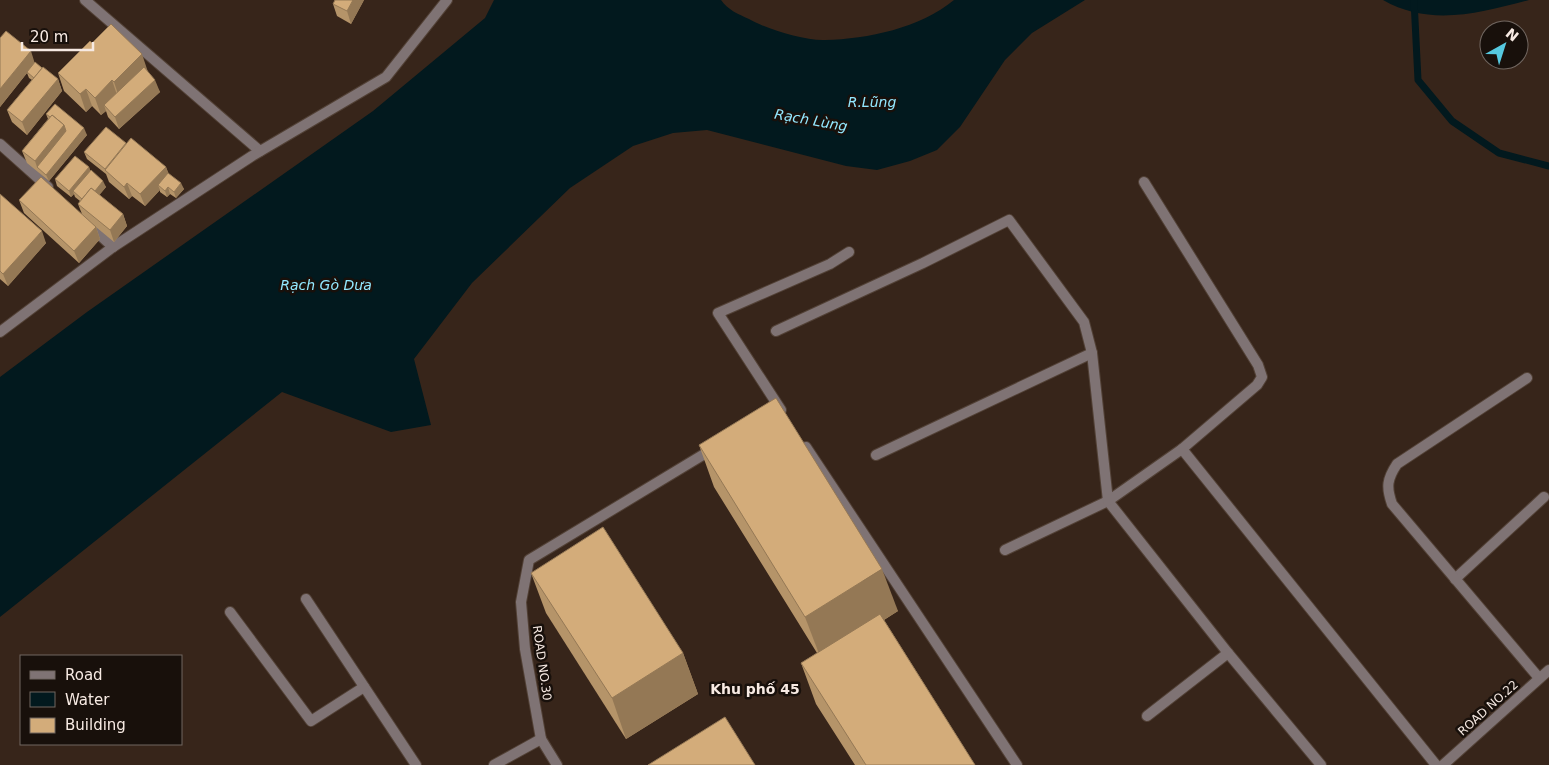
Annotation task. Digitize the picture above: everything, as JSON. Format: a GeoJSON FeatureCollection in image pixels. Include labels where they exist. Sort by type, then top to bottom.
{"type":"FeatureCollection","features":[{"type":"Feature","properties":{"kind":"street"},"geometry":{"type":"LineString","coordinates":[[86,0],[260,152]]}},
{"type":"Feature","properties":{"kind":"street"},"geometry":{"type":"LineString","coordinates":[[0,332],[113,246],[260,152],[386,77],[446,0]]}},
{"type":"Feature","properties":{"kind":"street"},"geometry":{"type":"LineString","coordinates":[[0,144],[57,196]]}},
{"type":"Feature","properties":{"kind":"street"},"geometry":{"type":"LineString","coordinates":[[1005,550],[1108,501],[1182,449],[1257,385],[1262,374],[1144,182]]}},
{"type":"Feature","properties":{"kind":"street"},"geometry":{"type":"LineString","coordinates":[[78,215],[113,246]]}},
{"type":"Feature","properties":{"kind":"street"},"geometry":{"type":"LineString","coordinates":[[776,331],[923,263],[1009,220],[1084,322],[1092,353],[1108,501],[1228,653],[1321,765]]}},
{"type":"Feature","properties":{"kind":"street"},"geometry":{"type":"LineString","coordinates":[[788,420],[718,313],[830,264],[848,252]]}},
{"type":"Feature","properties":{"kind":"street"},"geometry":{"type":"LineString","coordinates":[[876,455],[1092,353]]}},
{"type":"Feature","properties":{"kind":"street"},"geometry":{"type":"LineString","coordinates":[[1527,378],[1398,464],[1387,482],[1386,490],[1392,504],[1539,678]]}},
{"type":"Feature","properties":{"kind":"street"},"geometry":{"type":"LineString","coordinates":[[799,436],[1017,765]]}},
{"type":"Feature","properties":{"kind":"street"},"geometry":{"type":"LineString","coordinates":[[1182,449],[1436,765]]}},
{"type":"Feature","properties":{"kind":"street","name":"ROAD NO.30"},"geometry":{"type":"LineString","coordinates":[[557,765],[541,739],[525,649],[521,602],[529,560],[711,450]]}},
{"type":"Feature","properties":{"kind":"street"},"geometry":{"type":"LineString","coordinates":[[1455,578],[1544,497]]}},
{"type":"Feature","properties":{"kind":"street"},"geometry":{"type":"LineString","coordinates":[[306,599],[416,765]]}},
{"type":"Feature","properties":{"kind":"street"},"geometry":{"type":"LineString","coordinates":[[230,612],[310,721],[364,686]]}},
{"type":"Feature","properties":{"kind":"street"},"geometry":{"type":"LineString","coordinates":[[1146,716],[1228,653]]}},
{"type":"Feature","properties":{"kind":"street","name":"ROAD NO.22"},"geometry":{"type":"LineString","coordinates":[[1443,765],[1549,670]]}},
{"type":"Feature","properties":{"kind":"street"},"geometry":{"type":"LineString","coordinates":[[494,765],[541,739]]}},
{"type":"Feature","properties":{"kind":"water","name":"Rạch Gò Dưa"},"geometry":{"type":"Polygon","coordinates":[[[494,0],[721,0],[734,11],[765,27],[786,34],[825,40],[876,34],[910,25],[926,18],[954,0],[1085,0],[1032,33],[1005,60],[960,127],[937,150],[910,161],[877,170],[846,166],[707,130],[673,133],[633,146],[570,188],[472,283],[414,359],[431,425],[391,432],[282,392],[0,617],[0,377],[87,312],[373,111],[485,18],[494,0]]]}},
{"type":"Feature","properties":{"kind":"water"},"geometry":{"type":"Polygon","coordinates":[[[1383,0],[1529,0],[1474,13],[1437,15],[1401,8],[1383,0]]]}},
{"type":"Feature","properties":{"kind":"building"},"geometry":{"type":"Polygon","coordinates":[[[335,0],[353,0],[347,11],[333,4],[335,0]]]}},
{"type":"Feature","properties":{"kind":"building"},"geometry":{"type":"Polygon","coordinates":[[[111,24],[142,54],[114,82],[112,80],[95,98],[86,89],[80,94],[58,73],[90,41],[92,43],[111,24]]]}},
{"type":"Feature","properties":{"kind":"building"},"geometry":{"type":"Polygon","coordinates":[[[6,31],[31,51],[0,89],[0,38],[6,31]]]}},
{"type":"Feature","properties":{"kind":"building"},"geometry":{"type":"Polygon","coordinates":[[[35,62],[42,68],[34,78],[27,72],[35,62]]]}},
{"type":"Feature","properties":{"kind":"building"},"geometry":{"type":"Polygon","coordinates":[[[43,67],[58,79],[22,122],[7,110],[43,67]]]}},
{"type":"Feature","properties":{"kind":"building"},"geometry":{"type":"Polygon","coordinates":[[[144,67],[155,80],[115,117],[104,105],[144,67]]]}},
{"type":"Feature","properties":{"kind":"building"},"geometry":{"type":"Polygon","coordinates":[[[55,104],[84,128],[46,175],[37,167],[66,131],[64,125],[52,115],[50,117],[46,114],[55,104]]]}},
{"type":"Feature","properties":{"kind":"building"},"geometry":{"type":"Polygon","coordinates":[[[52,115],[64,125],[35,161],[22,151],[52,115]]]}},
{"type":"Feature","properties":{"kind":"building"},"geometry":{"type":"Polygon","coordinates":[[[106,127],[126,143],[105,169],[84,152],[106,127]]]}},
{"type":"Feature","properties":{"kind":"building"},"geometry":{"type":"Polygon","coordinates":[[[131,138],[166,167],[140,194],[127,183],[124,187],[105,170],[131,138]]]}},
{"type":"Feature","properties":{"kind":"building"},"geometry":{"type":"Polygon","coordinates":[[[75,156],[89,167],[69,191],[55,179],[75,156]]]}},
{"type":"Feature","properties":{"kind":"building"},"geometry":{"type":"Polygon","coordinates":[[[91,170],[103,181],[95,191],[91,188],[82,199],[73,191],[91,170]]]}},
{"type":"Feature","properties":{"kind":"building"},"geometry":{"type":"Polygon","coordinates":[[[168,173],[181,183],[174,192],[168,187],[165,191],[158,185],[168,173]]]}},
{"type":"Feature","properties":{"kind":"building"},"geometry":{"type":"Polygon","coordinates":[[[41,177],[96,227],[74,251],[19,200],[41,177]]]}},
{"type":"Feature","properties":{"kind":"building"},"geometry":{"type":"Polygon","coordinates":[[[91,188],[123,214],[110,230],[78,204],[91,188]]]}},
{"type":"Feature","properties":{"kind":"building"},"geometry":{"type":"Polygon","coordinates":[[[0,194],[42,231],[3,274],[0,271],[0,194]]]}},
{"type":"Feature","properties":{"kind":"building"},"geometry":{"type":"Polygon","coordinates":[[[776,398],[882,569],[805,617],[699,445],[776,398]]]}},
{"type":"Feature","properties":{"kind":"building"},"geometry":{"type":"Polygon","coordinates":[[[603,527],[683,653],[612,698],[531,573],[603,527]]]}},
{"type":"Feature","properties":{"kind":"building"},"geometry":{"type":"Polygon","coordinates":[[[880,614],[975,765],[866,765],[801,663],[880,614]]]}},
{"type":"Feature","properties":{"kind":"building"},"geometry":{"type":"Polygon","coordinates":[[[725,717],[755,765],[648,765],[725,717]]]}},
{"type":"Feature","properties":{"kind":"waterway"},"geometry":{"type":"LineString","coordinates":[[1414,0],[1418,80],[1452,121],[1499,153],[1549,166]]}},
{"type":"Feature","properties":{"kind":"district","name":"Khu phố 45"},"geometry":{"type":"Point","coordinates":[755,689]}},
{"type":"Feature","properties":{"kind":"water label","name":"R.Lũng"},"geometry":{"type":"Point","coordinates":[872,102]}},
{"type":"Feature","properties":{"kind":"water label","name":"Rạch Lùng"},"geometry":{"type":"Point","coordinates":[811,120]}}]}
